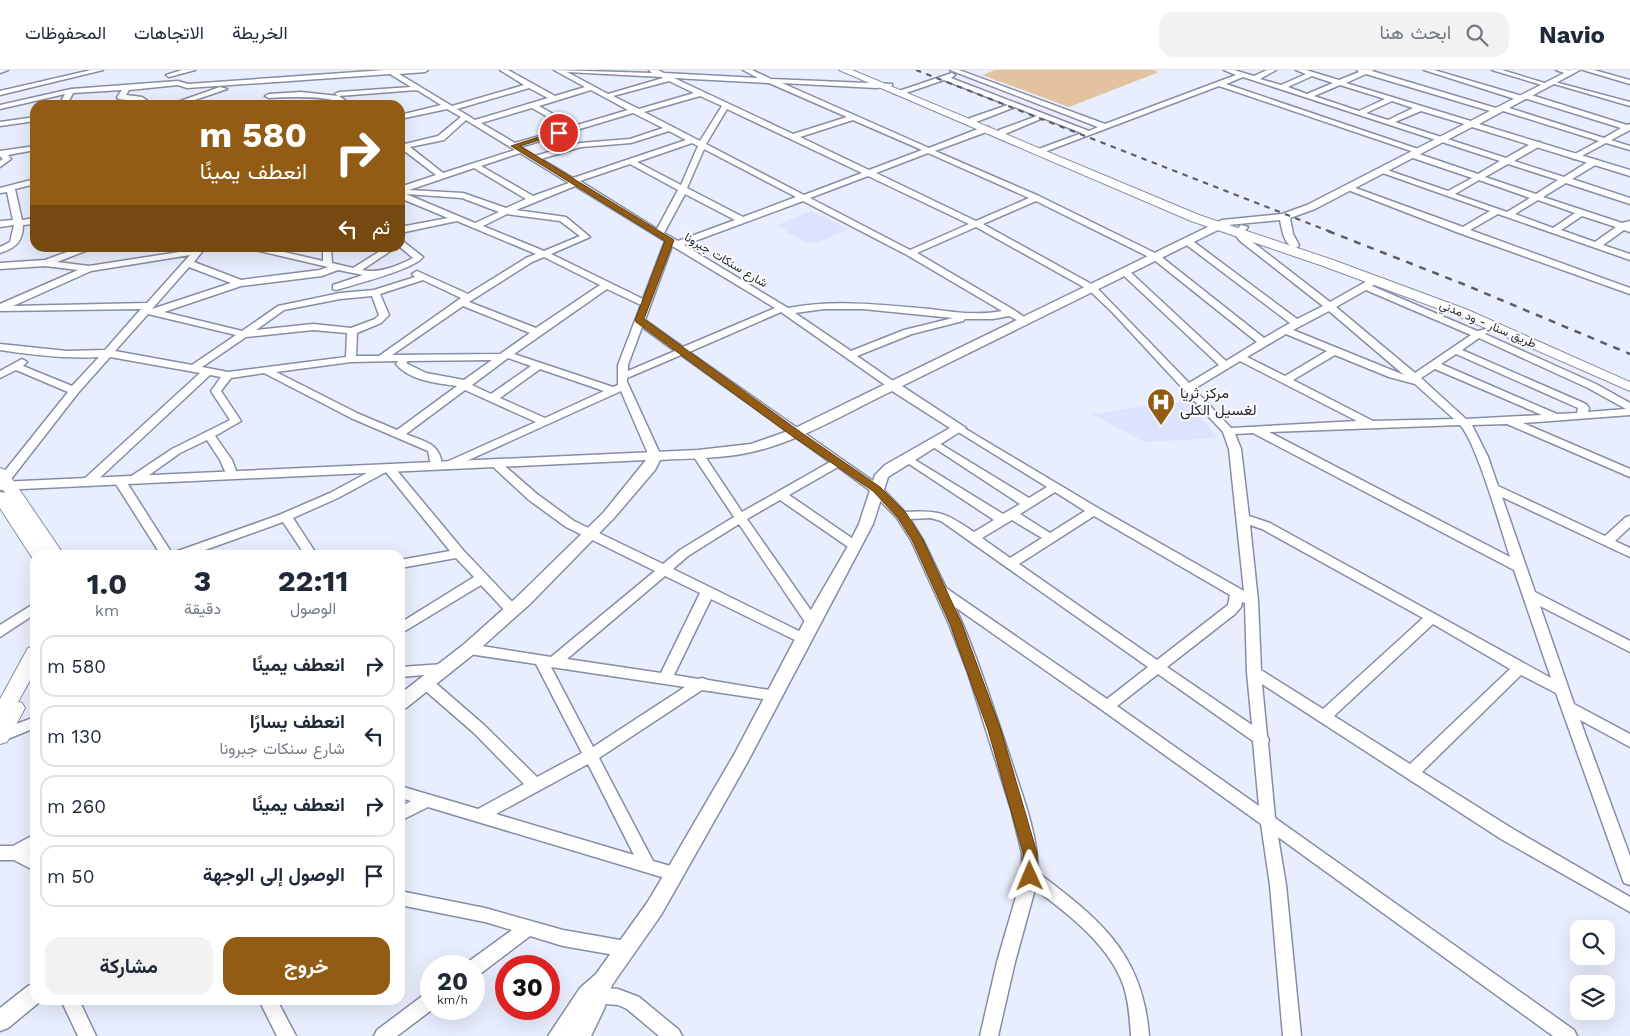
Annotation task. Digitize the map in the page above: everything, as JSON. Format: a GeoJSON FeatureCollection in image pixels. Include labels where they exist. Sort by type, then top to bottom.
{"type":"FeatureCollection","features":[{"type":"Feature","properties":{"kind":"main road"},"geometry":{"type":"LineString","coordinates":[[844,70],[973,120],[1041,151]]}},
{"type":"Feature","properties":{"kind":"main road"},"geometry":{"type":"LineString","coordinates":[[855,70],[986,129],[1222,224],[1345,266]]}},
{"type":"Feature","properties":{"kind":"main road"},"geometry":{"type":"LineString","coordinates":[[1241,230],[1294,245],[1345,266]]}},
{"type":"Feature","properties":{"kind":"main road","name":"طريق سنار - ود مدني"},"geometry":{"type":"LineString","coordinates":[[1345,266],[1370,283],[1492,325],[1630,387]]}},
{"type":"Feature","properties":{"kind":"main road","name":"طريق سنار - ود مدني"},"geometry":{"type":"LineString","coordinates":[[1345,266],[1476,313],[1630,380]]}},
{"type":"Feature","properties":{"kind":"main road"},"geometry":{"type":"LineString","coordinates":[[2,484],[37,550]]}},
{"type":"Feature","properties":{"kind":"main road"},"geometry":{"type":"LineString","coordinates":[[2,484],[51,550]]}},
{"type":"Feature","properties":{"kind":"main road"},"geometry":{"type":"LineString","coordinates":[[0,717],[30,662]]}},
{"type":"Feature","properties":{"kind":"main road"},"geometry":{"type":"LineString","coordinates":[[0,736],[30,681]]}},
{"type":"Feature","properties":{"kind":"street"},"geometry":{"type":"LineString","coordinates":[[0,71],[5,70]]}},
{"type":"Feature","properties":{"kind":"street"},"geometry":{"type":"LineString","coordinates":[[0,92],[100,70]]}},
{"type":"Feature","properties":{"kind":"street"},"geometry":{"type":"LineString","coordinates":[[162,70],[178,84]]}},
{"type":"Feature","properties":{"kind":"street"},"geometry":{"type":"LineString","coordinates":[[169,76],[192,70]]}},
{"type":"Feature","properties":{"kind":"street"},"geometry":{"type":"LineString","coordinates":[[33,100],[71,92],[178,84],[187,86],[242,83],[425,70]]}},
{"type":"Feature","properties":{"kind":"street"},"geometry":{"type":"LineString","coordinates":[[503,70],[528,86],[554,99]]}},
{"type":"Feature","properties":{"kind":"street"},"geometry":{"type":"LineString","coordinates":[[553,70],[666,77],[767,80],[894,89],[945,78],[960,71],[1105,127]]}},
{"type":"Feature","properties":{"kind":"street"},"geometry":{"type":"LineString","coordinates":[[558,70],[910,253],[1025,321]]}},
{"type":"Feature","properties":{"kind":"street"},"geometry":{"type":"LineString","coordinates":[[652,70],[976,224],[1092,288],[1228,431],[1234,449],[1243,518],[1251,601],[1254,672],[1262,740],[1268,822],[1278,885],[1292,1036]]}},
{"type":"Feature","properties":{"kind":"street"},"geometry":{"type":"LineString","coordinates":[[746,70],[1036,198],[1156,256],[1263,342]]}},
{"type":"Feature","properties":{"kind":"street"},"geometry":{"type":"LineString","coordinates":[[1227,70],[1630,201]]}},
{"type":"Feature","properties":{"kind":"street"},"geometry":{"type":"LineString","coordinates":[[1254,79],[1273,70]]}},
{"type":"Feature","properties":{"kind":"street"},"geometry":{"type":"LineString","coordinates":[[1299,70],[1630,173]]}},
{"type":"Feature","properties":{"kind":"street"},"geometry":{"type":"LineString","coordinates":[[1427,70],[1629,127]]}},
{"type":"Feature","properties":{"kind":"street"},"geometry":{"type":"LineString","coordinates":[[1495,70],[1630,104]]}},
{"type":"Feature","properties":{"kind":"street"},"geometry":{"type":"LineString","coordinates":[[1559,70],[1573,72]]}},
{"type":"Feature","properties":{"kind":"street"},"geometry":{"type":"LineString","coordinates":[[1586,70],[1630,82]]}},
{"type":"Feature","properties":{"kind":"street","name":"شارع سنكات جبرونا"},"geometry":{"type":"LineString","coordinates":[[390,71],[785,310],[892,385]]}},
{"type":"Feature","properties":{"kind":"street"},"geometry":{"type":"LineString","coordinates":[[1308,96],[1365,71],[1630,148]]}},
{"type":"Feature","properties":{"kind":"street"},"geometry":{"type":"LineString","coordinates":[[269,100],[270,74],[278,72]]}},
{"type":"Feature","properties":{"kind":"street"},"geometry":{"type":"LineString","coordinates":[[2,484],[120,481],[386,469],[698,454],[753,448],[796,433],[1222,224],[1284,217],[1417,153],[1498,109],[1573,72]]}},
{"type":"Feature","properties":{"kind":"street"},"geometry":{"type":"LineString","coordinates":[[1281,88],[1312,74]]}},
{"type":"Feature","properties":{"kind":"street"},"geometry":{"type":"LineString","coordinates":[[338,96],[352,75]]}},
{"type":"Feature","properties":{"kind":"street"},"geometry":{"type":"LineString","coordinates":[[1041,151],[1243,75]]}},
{"type":"Feature","properties":{"kind":"street"},"geometry":{"type":"LineString","coordinates":[[608,96],[666,77]]}},
{"type":"Feature","properties":{"kind":"street"},"geometry":{"type":"LineString","coordinates":[[945,78],[1088,133]]}},
{"type":"Feature","properties":{"kind":"street"},"geometry":{"type":"LineString","coordinates":[[189,100],[242,83]]}},
{"type":"Feature","properties":{"kind":"street"},"geometry":{"type":"LineString","coordinates":[[1219,84],[1310,114],[1479,178],[1628,226]]}},
{"type":"Feature","properties":{"kind":"street"},"geometry":{"type":"LineString","coordinates":[[405,116],[450,107],[528,86]]}},
{"type":"Feature","properties":{"kind":"street"},"geometry":{"type":"LineString","coordinates":[[122,97],[128,88]]}},
{"type":"Feature","properties":{"kind":"street"},"geometry":{"type":"LineString","coordinates":[[269,96],[301,94],[338,96],[418,88]]}},
{"type":"Feature","properties":{"kind":"street"},"geometry":{"type":"LineString","coordinates":[[405,145],[441,138],[471,120],[591,88]]}},
{"type":"Feature","properties":{"kind":"street"},"geometry":{"type":"LineString","coordinates":[[65,100],[71,92]]}},
{"type":"Feature","properties":{"kind":"street"},"geometry":{"type":"LineString","coordinates":[[405,190],[440,175],[574,129],[701,93]]}},
{"type":"Feature","properties":{"kind":"street"},"geometry":{"type":"LineString","coordinates":[[338,96],[342,100]]}},
{"type":"Feature","properties":{"kind":"street"},"geometry":{"type":"LineString","coordinates":[[112,98],[122,97],[140,100]]}},
{"type":"Feature","properties":{"kind":"street"},"geometry":{"type":"LineString","coordinates":[[1360,114],[1391,99]]}},
{"type":"Feature","properties":{"kind":"street"},"geometry":{"type":"LineString","coordinates":[[0,107],[30,101]]}},
{"type":"Feature","properties":{"kind":"street"},"geometry":{"type":"LineString","coordinates":[[1310,114],[1314,109],[1326,102]]}},
{"type":"Feature","properties":{"kind":"street"},"geometry":{"type":"LineString","coordinates":[[533,105],[574,129]]}},
{"type":"Feature","properties":{"kind":"street"},"geometry":{"type":"LineString","coordinates":[[659,233],[683,189],[702,145],[726,105]]}},
{"type":"Feature","properties":{"kind":"street"},"geometry":{"type":"LineString","coordinates":[[973,120],[1014,105]]}},
{"type":"Feature","properties":{"kind":"street"},"geometry":{"type":"LineString","coordinates":[[1388,123],[1420,108]]}},
{"type":"Feature","properties":{"kind":"street"},"geometry":{"type":"LineString","coordinates":[[1002,132],[1043,116]]}},
{"type":"Feature","properties":{"kind":"street"},"geometry":{"type":"LineString","coordinates":[[793,137],[852,118]]}},
{"type":"Feature","properties":{"kind":"street"},"geometry":{"type":"LineString","coordinates":[[0,124],[30,120]]}},
{"type":"Feature","properties":{"kind":"street"},"geometry":{"type":"LineString","coordinates":[[1576,157],[1629,127]]}},
{"type":"Feature","properties":{"kind":"street"},"geometry":{"type":"LineString","coordinates":[[536,158],[580,144],[631,141],[670,128]]}},
{"type":"Feature","properties":{"kind":"street"},"geometry":{"type":"LineString","coordinates":[[655,456],[620,385],[623,366],[640,320],[673,243],[744,221],[986,129]]}},
{"type":"Feature","properties":{"kind":"street"},"geometry":{"type":"LineString","coordinates":[[475,226],[505,211],[575,182],[629,161],[694,140]]}},
{"type":"Feature","properties":{"kind":"street"},"geometry":{"type":"LineString","coordinates":[[1449,194],[1537,144]]}},
{"type":"Feature","properties":{"kind":"street"},"geometry":{"type":"LineString","coordinates":[[405,148],[440,175]]}},
{"type":"Feature","properties":{"kind":"street"},"geometry":{"type":"LineString","coordinates":[[1,154],[30,149]]}},
{"type":"Feature","properties":{"kind":"street"},"geometry":{"type":"LineString","coordinates":[[0,165],[7,159],[1,154]]}},
{"type":"Feature","properties":{"kind":"street"},"geometry":{"type":"LineString","coordinates":[[629,161],[744,221]]}},
{"type":"Feature","properties":{"kind":"street"},"geometry":{"type":"LineString","coordinates":[[1508,215],[1594,162]]}},
{"type":"Feature","properties":{"kind":"street"},"geometry":{"type":"LineString","coordinates":[[474,164],[532,200]]}},
{"type":"Feature","properties":{"kind":"street"},"geometry":{"type":"LineString","coordinates":[[1381,171],[1630,257]]}},
{"type":"Feature","properties":{"kind":"street"},"geometry":{"type":"LineString","coordinates":[[0,191],[30,182]]}},
{"type":"Feature","properties":{"kind":"street"},"geometry":{"type":"LineString","coordinates":[[0,250],[12,245],[15,241],[18,223],[10,188]]}},
{"type":"Feature","properties":{"kind":"street"},"geometry":{"type":"LineString","coordinates":[[1347,188],[1462,231],[1628,288]]}},
{"type":"Feature","properties":{"kind":"street"},"geometry":{"type":"LineString","coordinates":[[382,358],[465,300],[529,260],[586,237],[586,235],[563,220],[505,211],[463,196],[405,192]]}},
{"type":"Feature","properties":{"kind":"street"},"geometry":{"type":"LineString","coordinates":[[405,194],[456,218],[544,254],[646,304]]}},
{"type":"Feature","properties":{"kind":"street"},"geometry":{"type":"LineString","coordinates":[[910,253],[1036,198]]}},
{"type":"Feature","properties":{"kind":"street"},"geometry":{"type":"LineString","coordinates":[[1462,231],[1497,211]]}},
{"type":"Feature","properties":{"kind":"street"},"geometry":{"type":"LineString","coordinates":[[1554,231],[1582,212]]}},
{"type":"Feature","properties":{"kind":"street"},"geometry":{"type":"LineString","coordinates":[[1284,217],[1288,234],[1294,245]]}},
{"type":"Feature","properties":{"kind":"street"},"geometry":{"type":"LineString","coordinates":[[405,229],[456,218]]}},
{"type":"Feature","properties":{"kind":"street"},"geometry":{"type":"LineString","coordinates":[[0,224],[30,222]]}},
{"type":"Feature","properties":{"kind":"street"},"geometry":{"type":"LineString","coordinates":[[1597,245],[1628,226]]}},
{"type":"Feature","properties":{"kind":"street"},"geometry":{"type":"LineString","coordinates":[[1241,230],[1250,246],[1329,306],[1417,380],[1469,428],[1494,488],[1562,690],[1630,876]]}},
{"type":"Feature","properties":{"kind":"street"},"geometry":{"type":"LineString","coordinates":[[1187,241],[1296,324]]}},
{"type":"Feature","properties":{"kind":"street"},"geometry":{"type":"LineString","coordinates":[[193,368],[281,308],[338,292],[373,275],[404,266],[416,260],[418,257],[405,247]]}},
{"type":"Feature","properties":{"kind":"street"},"geometry":{"type":"LineString","coordinates":[[45,263],[75,252]]}},
{"type":"Feature","properties":{"kind":"street"},"geometry":{"type":"LineString","coordinates":[[0,308],[89,269],[183,252]]}},
{"type":"Feature","properties":{"kind":"street"},"geometry":{"type":"LineString","coordinates":[[2,484],[74,391],[149,309],[197,252]]}},
{"type":"Feature","properties":{"kind":"street"},"geometry":{"type":"LineString","coordinates":[[272,252],[329,268],[373,275]]}},
{"type":"Feature","properties":{"kind":"street"},"geometry":{"type":"LineString","coordinates":[[327,252],[329,268],[338,292]]}},
{"type":"Feature","properties":{"kind":"street"},"geometry":{"type":"LineString","coordinates":[[354,271],[383,252]]}},
{"type":"Feature","properties":{"kind":"street"},"geometry":{"type":"LineString","coordinates":[[1,266],[45,263],[89,269]]}},
{"type":"Feature","properties":{"kind":"street"},"geometry":{"type":"LineString","coordinates":[[188,263],[240,283]]}},
{"type":"Feature","properties":{"kind":"street"},"geometry":{"type":"LineString","coordinates":[[404,266],[465,300],[537,332]]}},
{"type":"Feature","properties":{"kind":"street"},"geometry":{"type":"LineString","coordinates":[[149,309],[240,283],[329,268]]}},
{"type":"Feature","properties":{"kind":"street"},"geometry":{"type":"LineString","coordinates":[[1125,272],[1226,366]]}},
{"type":"Feature","properties":{"kind":"street"},"geometry":{"type":"LineString","coordinates":[[338,292],[375,293],[424,278]]}},
{"type":"Feature","properties":{"kind":"street"},"geometry":{"type":"LineString","coordinates":[[1188,388],[1263,342],[1370,283],[1566,373],[1630,407]]}},
{"type":"Feature","properties":{"kind":"street"},"geometry":{"type":"LineString","coordinates":[[398,434],[537,332],[606,285]]}},
{"type":"Feature","properties":{"kind":"street"},"geometry":{"type":"LineString","coordinates":[[0,308],[149,309],[244,334],[313,327],[352,331],[378,320],[384,315],[375,293]]}},
{"type":"Feature","properties":{"kind":"street"},"geometry":{"type":"LineString","coordinates":[[442,466],[620,385],[684,351],[785,310],[820,306],[993,317],[1011,312]]}},
{"type":"Feature","properties":{"kind":"street"},"geometry":{"type":"LineString","coordinates":[[851,355],[908,332],[972,316]]}},
{"type":"Feature","properties":{"kind":"street"},"geometry":{"type":"LineString","coordinates":[[640,320],[876,489],[902,516],[917,540],[942,591],[972,665],[997,739],[1030,853],[1030,876],[1008,954],[989,1036]]}},
{"type":"Feature","properties":{"kind":"street"},"geometry":{"type":"LineString","coordinates":[[1417,380],[1454,350],[1492,325]]}},
{"type":"Feature","properties":{"kind":"street"},"geometry":{"type":"LineString","coordinates":[[1285,330],[1393,375],[1417,380]]}},
{"type":"Feature","properties":{"kind":"street"},"geometry":{"type":"LineString","coordinates":[[351,359],[352,331]]}},
{"type":"Feature","properties":{"kind":"street"},"geometry":{"type":"LineString","coordinates":[[0,347],[36,352],[94,355],[107,353],[228,375],[351,359],[506,356],[620,385]]}},
{"type":"Feature","properties":{"kind":"street"},"geometry":{"type":"LineString","coordinates":[[1454,350],[1582,406],[1584,408],[1581,415]]}},
{"type":"Feature","properties":{"kind":"street"},"geometry":{"type":"LineString","coordinates":[[1286,380],[1334,351]]}},
{"type":"Feature","properties":{"kind":"street"},"geometry":{"type":"LineString","coordinates":[[0,375],[36,352]]}},
{"type":"Feature","properties":{"kind":"street"},"geometry":{"type":"LineString","coordinates":[[1240,357],[1371,424]]}},
{"type":"Feature","properties":{"kind":"street"},"geometry":{"type":"LineString","coordinates":[[405,358],[401,364],[405,368],[433,379],[466,385],[491,399],[544,421]]}},
{"type":"Feature","properties":{"kind":"street"},"geometry":{"type":"LineString","coordinates":[[1566,373],[1581,364]]}},
{"type":"Feature","properties":{"kind":"street"},"geometry":{"type":"LineString","coordinates":[[491,399],[540,365]]}},
{"type":"Feature","properties":{"kind":"street"},"geometry":{"type":"LineString","coordinates":[[1434,365],[1555,417]]}},
{"type":"Feature","properties":{"kind":"street"},"geometry":{"type":"LineString","coordinates":[[15,366],[74,391]]}},
{"type":"Feature","properties":{"kind":"street"},"geometry":{"type":"LineString","coordinates":[[263,369],[355,416],[432,449],[442,466]]}},
{"type":"Feature","properties":{"kind":"street"},"geometry":{"type":"LineString","coordinates":[[88,482],[207,372]]}},
{"type":"Feature","properties":{"kind":"street"},"geometry":{"type":"LineString","coordinates":[[134,480],[176,451],[236,421],[216,391],[217,387],[228,375]]}},
{"type":"Feature","properties":{"kind":"street"},"geometry":{"type":"LineString","coordinates":[[892,385],[1094,511],[1251,601]]}},
{"type":"Feature","properties":{"kind":"street"},"geometry":{"type":"LineString","coordinates":[[1228,431],[1509,420],[1630,412]]}},
{"type":"Feature","properties":{"kind":"street"},"geometry":{"type":"LineString","coordinates":[[1509,420],[1630,473]]}},
{"type":"Feature","properties":{"kind":"street"},"geometry":{"type":"LineString","coordinates":[[559,1036],[596,991],[654,909],[675,874],[775,696],[812,622],[855,546],[872,507],[876,489],[885,472],[959,428]]}},
{"type":"Feature","properties":{"kind":"street"},"geometry":{"type":"LineString","coordinates":[[1256,430],[1389,501],[1521,568]]}},
{"type":"Feature","properties":{"kind":"street"},"geometry":{"type":"LineString","coordinates":[[208,434],[226,460],[232,476]]}},
{"type":"Feature","properties":{"kind":"street"},"geometry":{"type":"LineString","coordinates":[[934,443],[1029,504]]}},
{"type":"Feature","properties":{"kind":"street"},"geometry":{"type":"LineString","coordinates":[[698,454],[812,622]]}},
{"type":"Feature","properties":{"kind":"street"},"geometry":{"type":"LineString","coordinates":[[405,699],[469,649],[513,611],[609,515],[650,467],[655,456]]}},
{"type":"Feature","properties":{"kind":"street"},"geometry":{"type":"LineString","coordinates":[[907,458],[1007,517],[1050,538]]}},
{"type":"Feature","properties":{"kind":"street"},"geometry":{"type":"LineString","coordinates":[[548,662],[684,553],[740,518],[839,462]]}},
{"type":"Feature","properties":{"kind":"street"},"geometry":{"type":"LineString","coordinates":[[495,463],[532,497],[570,524],[804,639]]}},
{"type":"Feature","properties":{"kind":"street"},"geometry":{"type":"LineString","coordinates":[[193,550],[285,516],[345,491],[386,469]]}},
{"type":"Feature","properties":{"kind":"street"},"geometry":{"type":"LineString","coordinates":[[386,469],[459,553],[513,611]]}},
{"type":"Feature","properties":{"kind":"street"},"geometry":{"type":"LineString","coordinates":[[120,481],[164,550]]}},
{"type":"Feature","properties":{"kind":"street"},"geometry":{"type":"LineString","coordinates":[[974,538],[1055,487]]}},
{"type":"Feature","properties":{"kind":"street"},"geometry":{"type":"LineString","coordinates":[[1494,488],[1630,553]]}},
{"type":"Feature","properties":{"kind":"street"},"geometry":{"type":"LineString","coordinates":[[781,496],[855,546]]}},
{"type":"Feature","properties":{"kind":"street"},"geometry":{"type":"LineString","coordinates":[[1011,563],[1094,511]]}},
{"type":"Feature","properties":{"kind":"street"},"geometry":{"type":"LineString","coordinates":[[902,516],[938,515],[1011,563],[1157,668],[1262,740]]}},
{"type":"Feature","properties":{"kind":"street"},"geometry":{"type":"LineString","coordinates":[[285,516],[308,550]]}},
{"type":"Feature","properties":{"kind":"street"},"geometry":{"type":"LineString","coordinates":[[1243,518],[1266,526],[1562,690]]}},
{"type":"Feature","properties":{"kind":"street"},"geometry":{"type":"LineString","coordinates":[[1606,542],[1630,520]]}},
{"type":"Feature","properties":{"kind":"street"},"geometry":{"type":"LineString","coordinates":[[405,563],[459,553]]}},
{"type":"Feature","properties":{"kind":"street"},"geometry":{"type":"LineString","coordinates":[[405,626],[482,578]]}},
{"type":"Feature","properties":{"kind":"street"},"geometry":{"type":"LineString","coordinates":[[666,678],[708,591]]}},
{"type":"Feature","properties":{"kind":"street"},"geometry":{"type":"LineString","coordinates":[[942,591],[1107,706],[1568,1036]]}},
{"type":"Feature","properties":{"kind":"street"},"geometry":{"type":"LineString","coordinates":[[1107,706],[1230,611],[1234,607],[1237,594]]}},
{"type":"Feature","properties":{"kind":"street"},"geometry":{"type":"LineString","coordinates":[[1530,595],[1630,647]]}},
{"type":"Feature","properties":{"kind":"street"},"geometry":{"type":"LineString","coordinates":[[0,632],[30,611]]}},
{"type":"Feature","properties":{"kind":"street"},"geometry":{"type":"LineString","coordinates":[[1325,716],[1432,617]]}},
{"type":"Feature","properties":{"kind":"street"},"geometry":{"type":"LineString","coordinates":[[469,649],[702,683],[775,696]]}},
{"type":"Feature","properties":{"kind":"street"},"geometry":{"type":"LineString","coordinates":[[548,662],[648,866]]}},
{"type":"Feature","properties":{"kind":"street"},"geometry":{"type":"LineString","coordinates":[[1412,772],[1520,668]]}},
{"type":"Feature","properties":{"kind":"street"},"geometry":{"type":"LineString","coordinates":[[405,672],[444,669]]}},
{"type":"Feature","properties":{"kind":"street"},"geometry":{"type":"LineString","coordinates":[[1254,672],[1515,838],[1630,905]]}},
{"type":"Feature","properties":{"kind":"street"},"geometry":{"type":"LineString","coordinates":[[426,683],[479,729],[535,785]]}},
{"type":"Feature","properties":{"kind":"street"},"geometry":{"type":"LineString","coordinates":[[482,814],[592,755],[702,683]]}},
{"type":"Feature","properties":{"kind":"street"},"geometry":{"type":"LineString","coordinates":[[1568,707],[1630,741]]}},
{"type":"Feature","properties":{"kind":"street"},"geometry":{"type":"LineString","coordinates":[[0,736],[30,724]]}},
{"type":"Feature","properties":{"kind":"street"},"geometry":{"type":"LineString","coordinates":[[405,793],[482,814],[675,874]]}},
{"type":"Feature","properties":{"kind":"street"},"geometry":{"type":"LineString","coordinates":[[405,812],[427,800]]}},
{"type":"Feature","properties":{"kind":"street"},"geometry":{"type":"LineString","coordinates":[[8,853],[30,843]]}},
{"type":"Feature","properties":{"kind":"street"},"geometry":{"type":"LineString","coordinates":[[8,853],[30,862]]}},
{"type":"Feature","properties":{"kind":"street"},"geometry":{"type":"LineString","coordinates":[[1030,876],[1067,904],[1091,926],[1113,952],[1131,984],[1140,1036]]}},
{"type":"Feature","properties":{"kind":"street"},"geometry":{"type":"LineString","coordinates":[[405,899],[485,915],[563,938],[626,948]]}},
{"type":"Feature","properties":{"kind":"street"},"geometry":{"type":"LineString","coordinates":[[485,960],[528,928]]}},
{"type":"Feature","properties":{"kind":"street"},"geometry":{"type":"LineString","coordinates":[[579,1036],[591,1016],[596,991]]}},
{"type":"Feature","properties":{"kind":"street"},"geometry":{"type":"LineString","coordinates":[[596,991],[633,1003],[674,1036]]}},
{"type":"Feature","properties":{"kind":"street"},"geometry":{"type":"LineString","coordinates":[[0,1021],[30,997]]}},
{"type":"Feature","properties":{"kind":"street"},"geometry":{"type":"LineString","coordinates":[[72,1005],[87,1036]]}},
{"type":"Feature","properties":{"kind":"street"},"geometry":{"type":"LineString","coordinates":[[271,1005],[287,1036]]}},
{"type":"Feature","properties":{"kind":"street"},"geometry":{"type":"LineString","coordinates":[[383,1036],[420,1008]]}},
{"type":"Feature","properties":{"kind":"shaded area"},"geometry":{"type":"Polygon","coordinates":[[[995,70],[1153,70],[1159,72],[1069,107],[982,75],[995,70]]]}},
{"type":"Feature","properties":{"kind":"shaded area"},"geometry":{"type":"Polygon","coordinates":[[[811,211],[849,229],[817,243],[810,244],[786,232],[788,231],[777,225],[811,211]]]}},
{"type":"Feature","properties":{"kind":"shaded area","name":"مركز ثريا لغسيل الكلى"},"geometry":{"type":"Polygon","coordinates":[[[1186,401],[1218,438],[1145,442],[1091,414],[1186,401]]]}},
{"type":"Feature","properties":{"kind":"railway"},"geometry":{"type":"LineString","coordinates":[[916,70],[1331,232]]}},
{"type":"Feature","properties":{"kind":"railway"},"geometry":{"type":"LineString","coordinates":[[1328,231],[1463,284],[1630,354]]}},
{"type":"Feature","properties":{"kind":"place","name":"مركز ثريا لغسيل الكلى"},"geometry":{"type":"Point","coordinates":[1161,426]}},
{"type":"Feature","properties":{"kind":"route"},"geometry":{"type":"LineString","coordinates":[[559,133],[514,146],[670,240],[640,320],[876,489],[902,516],[917,540],[942,591],[975,673],[1019,809],[1030,853],[1030,876]]}}]}
